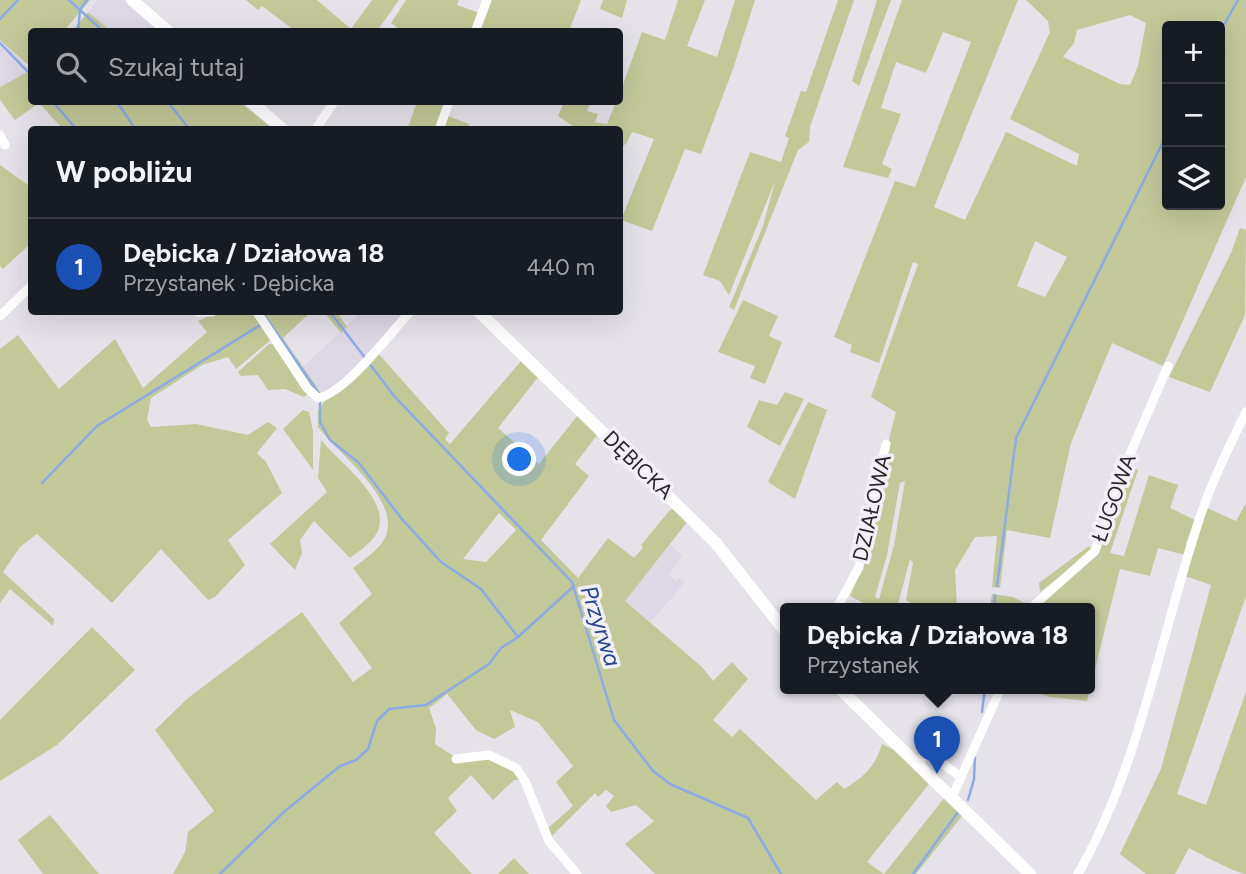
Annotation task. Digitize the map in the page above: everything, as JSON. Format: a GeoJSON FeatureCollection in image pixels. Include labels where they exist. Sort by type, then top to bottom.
{"type":"FeatureCollection","features":[{"type":"Feature","properties":{"kind":"street"},"geometry":{"type":"LineString","coordinates":[[132,0],[164,28]]}},
{"type":"Feature","properties":{"kind":"street"},"geometry":{"type":"LineString","coordinates":[[476,28],[487,0]]}},
{"type":"Feature","properties":{"kind":"street"},"geometry":{"type":"LineString","coordinates":[[255,105],[279,126]]}},
{"type":"Feature","properties":{"kind":"street"},"geometry":{"type":"LineString","coordinates":[[318,126],[332,105]]}},
{"type":"Feature","properties":{"kind":"street"},"geometry":{"type":"LineString","coordinates":[[440,126],[448,105]]}},
{"type":"Feature","properties":{"kind":"street"},"geometry":{"type":"LineString","coordinates":[[0,316],[28,289]]}},
{"type":"Feature","properties":{"kind":"street"},"geometry":{"type":"LineString","coordinates":[[259,315],[314,397],[322,398],[331,394],[367,359],[407,315]]}},
{"type":"Feature","properties":{"kind":"street","name":"DĘBICKA"},"geometry":{"type":"LineString","coordinates":[[482,315],[715,542],[780,625]]}},
{"type":"Feature","properties":{"kind":"street","name":"ŁUGOWA"},"geometry":{"type":"LineString","coordinates":[[1037,603],[1095,551],[1118,482],[1168,366]]}},
{"type":"Feature","properties":{"kind":"street"},"geometry":{"type":"LineString","coordinates":[[1078,874],[1113,801],[1151,685],[1199,517],[1246,412]]}},
{"type":"Feature","properties":{"kind":"street","name":"DZIAŁOWA"},"geometry":{"type":"LineString","coordinates":[[840,603],[855,580],[865,548],[886,444]]}},
{"type":"Feature","properties":{"kind":"street"},"geometry":{"type":"LineString","coordinates":[[845,694],[953,795],[1030,874]]}},
{"type":"Feature","properties":{"kind":"street"},"geometry":{"type":"LineString","coordinates":[[953,795],[998,694]]}},
{"type":"Feature","properties":{"kind":"street"},"geometry":{"type":"LineString","coordinates":[[918,763],[928,753],[961,778]]}},
{"type":"Feature","properties":{"kind":"street"},"geometry":{"type":"LineString","coordinates":[[456,759],[489,755],[516,768],[525,781],[550,841],[577,874]]}},
{"type":"Feature","properties":{"kind":"shaded area"},"geometry":{"type":"Polygon","coordinates":[[[98,0],[123,0],[156,28],[107,28],[88,12],[98,0]]]}},
{"type":"Feature","properties":{"kind":"shaded area"},"geometry":{"type":"Polygon","coordinates":[[[0,40],[28,67],[28,72],[0,87],[0,40]]]}},
{"type":"Feature","properties":{"kind":"shaded area"},"geometry":{"type":"Polygon","coordinates":[[[358,315],[405,315],[333,389],[321,393],[303,367],[358,315]]]}},
{"type":"Feature","properties":{"kind":"shaded area"},"geometry":{"type":"Polygon","coordinates":[[[668,543],[682,556],[669,574],[676,581],[679,578],[685,583],[650,622],[625,601],[668,543]]]}},
{"type":"Feature","properties":{"kind":"green space"},"geometry":{"type":"Polygon","coordinates":[[[0,0],[90,0],[67,28],[28,28],[27,64],[0,40],[0,0]]]}},
{"type":"Feature","properties":{"kind":"green space"},"geometry":{"type":"Polygon","coordinates":[[[246,0],[317,0],[350,28],[291,28],[262,6],[258,10],[246,0]]]}},
{"type":"Feature","properties":{"kind":"green space"},"geometry":{"type":"Polygon","coordinates":[[[372,0],[399,0],[379,28],[352,28],[372,0]]]}},
{"type":"Feature","properties":{"kind":"green space"},"geometry":{"type":"Polygon","coordinates":[[[406,0],[459,0],[457,5],[479,13],[473,28],[398,28],[391,23],[406,0]]]}},
{"type":"Feature","properties":{"kind":"green space"},"geometry":{"type":"Polygon","coordinates":[[[491,0],[581,0],[570,28],[481,28],[491,0]]]}},
{"type":"Feature","properties":{"kind":"green space"},"geometry":{"type":"Polygon","coordinates":[[[603,0],[627,0],[622,18],[600,9],[603,0]]]}},
{"type":"Feature","properties":{"kind":"green space"},"geometry":{"type":"Polygon","coordinates":[[[678,0],[705,0],[687,46],[717,57],[735,0],[755,0],[701,154],[685,149],[652,231],[623,221],[623,215],[654,139],[632,132],[623,146],[623,126],[573,126],[558,116],[563,105],[590,105],[587,111],[598,114],[595,122],[607,124],[615,105],[623,105],[623,85],[642,32],[665,40],[678,0]]]}},
{"type":"Feature","properties":{"kind":"green space"},"geometry":{"type":"Polygon","coordinates":[[[838,0],[854,0],[810,127],[809,142],[798,150],[734,310],[729,307],[763,226],[775,181],[729,295],[720,281],[703,275],[750,152],[781,162],[789,138],[785,136],[801,91],[806,92],[838,0]]]}},
{"type":"Feature","properties":{"kind":"green space"},"geometry":{"type":"Polygon","coordinates":[[[877,0],[891,0],[859,86],[852,81],[877,0]]]}},
{"type":"Feature","properties":{"kind":"green space"},"geometry":{"type":"Polygon","coordinates":[[[902,0],[1018,0],[934,207],[965,220],[1006,132],[1077,166],[1079,154],[1010,119],[1050,32],[1048,21],[1026,0],[1246,0],[1246,177],[1163,366],[1112,343],[1071,443],[1050,538],[1007,530],[1000,588],[992,587],[997,536],[975,537],[955,570],[957,603],[911,603],[906,600],[913,563],[910,559],[898,603],[863,603],[850,596],[875,524],[896,412],[871,397],[918,264],[913,262],[879,363],[850,352],[852,345],[834,337],[895,181],[915,187],[971,42],[943,32],[926,73],[896,62],[881,108],[901,114],[882,164],[892,169],[888,178],[843,167],[902,0]],[[1130,15],[1077,30],[1074,43],[1063,57],[1120,84],[1130,85],[1138,66],[1146,23],[1130,15]],[[1035,241],[1017,286],[1045,297],[1067,257],[1035,241]],[[905,481],[900,483],[887,555],[875,597],[879,599],[894,545],[905,481]]]}},
{"type":"Feature","properties":{"kind":"green space"},"geometry":{"type":"Polygon","coordinates":[[[88,12],[107,28],[75,28],[88,12]]]}},
{"type":"Feature","properties":{"kind":"green space"},"geometry":{"type":"Polygon","coordinates":[[[28,72],[28,105],[36,105],[15,120],[0,100],[0,87],[28,72]]]}},
{"type":"Feature","properties":{"kind":"green space"},"geometry":{"type":"Polygon","coordinates":[[[41,105],[244,105],[269,126],[60,126],[41,105]]]}},
{"type":"Feature","properties":{"kind":"green space"},"geometry":{"type":"Polygon","coordinates":[[[416,105],[445,105],[437,126],[408,126],[416,105]]]}},
{"type":"Feature","properties":{"kind":"green space"},"geometry":{"type":"Polygon","coordinates":[[[448,116],[469,124],[468,126],[444,126],[448,116]]]}},
{"type":"Feature","properties":{"kind":"green space"},"geometry":{"type":"Polygon","coordinates":[[[0,165],[28,185],[28,246],[3,269],[0,266],[0,165]]]}},
{"type":"Feature","properties":{"kind":"green space"},"geometry":{"type":"Polygon","coordinates":[[[1240,228],[1246,230],[1245,315],[1210,392],[1169,377],[1231,253],[1240,228]]]}},
{"type":"Feature","properties":{"kind":"green space"},"geometry":{"type":"Polygon","coordinates":[[[743,300],[778,316],[769,336],[782,342],[765,384],[750,378],[755,366],[718,352],[743,300]]]}},
{"type":"Feature","properties":{"kind":"green space"},"geometry":{"type":"Polygon","coordinates":[[[212,315],[253,315],[272,339],[236,369],[228,357],[202,365],[151,398],[147,420],[151,427],[196,424],[248,435],[268,422],[277,428],[257,453],[266,462],[282,493],[228,540],[245,565],[215,597],[208,600],[161,549],[112,603],[37,534],[20,547],[3,572],[54,619],[53,626],[10,589],[0,603],[0,349],[18,335],[59,389],[115,339],[143,388],[207,332],[198,321],[212,315]]]}},
{"type":"Feature","properties":{"kind":"green space"},"geometry":{"type":"Polygon","coordinates":[[[261,315],[308,315],[283,338],[321,393],[315,394],[261,315]]]}},
{"type":"Feature","properties":{"kind":"green space"},"geometry":{"type":"Polygon","coordinates":[[[326,315],[339,315],[347,327],[341,333],[326,315]]]}},
{"type":"Feature","properties":{"kind":"green space"},"geometry":{"type":"Polygon","coordinates":[[[269,344],[276,344],[308,393],[304,397],[285,389],[268,390],[258,375],[241,376],[238,372],[269,344]]]}},
{"type":"Feature","properties":{"kind":"green space"},"geometry":{"type":"Polygon","coordinates":[[[377,352],[449,433],[445,439],[450,444],[522,360],[539,376],[498,428],[539,464],[578,415],[598,434],[575,464],[589,476],[541,540],[578,578],[608,538],[634,558],[643,548],[641,545],[670,510],[675,508],[688,521],[625,601],[702,667],[713,681],[732,662],[748,679],[713,720],[732,737],[740,729],[816,800],[837,782],[844,789],[863,776],[876,759],[882,744],[894,750],[929,784],[867,862],[884,874],[655,874],[625,844],[654,821],[636,805],[611,812],[606,806],[614,796],[606,790],[598,797],[595,793],[552,836],[548,828],[573,806],[556,782],[573,766],[538,722],[510,710],[515,727],[494,739],[476,730],[447,694],[429,708],[436,728],[435,744],[455,757],[452,761],[484,757],[516,771],[519,780],[514,780],[493,800],[471,775],[448,798],[457,811],[434,833],[472,874],[173,874],[185,852],[188,832],[214,811],[155,730],[188,698],[302,612],[353,682],[372,668],[339,623],[372,594],[353,568],[382,543],[388,528],[386,513],[368,481],[318,427],[318,411],[324,402],[377,352]],[[499,513],[463,559],[486,562],[516,530],[499,513]]]}},
{"type":"Feature","properties":{"kind":"green space"},"geometry":{"type":"Polygon","coordinates":[[[785,392],[804,399],[780,446],[747,427],[759,400],[777,405],[785,392]]]}},
{"type":"Feature","properties":{"kind":"green space"},"geometry":{"type":"Polygon","coordinates":[[[808,402],[827,410],[795,499],[768,482],[808,402]]]}},
{"type":"Feature","properties":{"kind":"green space"},"geometry":{"type":"Polygon","coordinates":[[[303,410],[309,412],[313,431],[313,470],[283,429],[303,410]]]}},
{"type":"Feature","properties":{"kind":"green space"},"geometry":{"type":"Polygon","coordinates":[[[321,440],[354,474],[374,500],[379,514],[379,528],[371,541],[350,558],[314,521],[300,540],[302,553],[295,570],[270,544],[327,492],[318,478],[321,440]]]}},
{"type":"Feature","properties":{"kind":"green space"},"geometry":{"type":"Polygon","coordinates":[[[1127,467],[1138,470],[1110,553],[1124,556],[1149,475],[1178,485],[1170,508],[1195,520],[1185,555],[1158,548],[1150,576],[1120,569],[1095,669],[1095,603],[1041,603],[1098,555],[1127,467]]]}},
{"type":"Feature","properties":{"kind":"green space"},"geometry":{"type":"Polygon","coordinates":[[[1246,503],[1246,596],[1177,794],[1206,805],[1246,692],[1246,874],[1189,848],[1175,874],[1146,874],[1120,854],[1161,769],[1211,585],[1185,576],[1207,508],[1236,521],[1246,503]]]}},
{"type":"Feature","properties":{"kind":"green space"},"geometry":{"type":"Polygon","coordinates":[[[1089,546],[1092,551],[1040,592],[1039,583],[1089,546]]]}},
{"type":"Feature","properties":{"kind":"green space"},"geometry":{"type":"Polygon","coordinates":[[[992,594],[1013,597],[1024,603],[991,603],[992,594]]]}},
{"type":"Feature","properties":{"kind":"green space"},"geometry":{"type":"Polygon","coordinates":[[[92,627],[135,670],[57,745],[0,781],[0,720],[92,627]]]}},
{"type":"Feature","properties":{"kind":"green space"},"geometry":{"type":"Polygon","coordinates":[[[1041,694],[1089,694],[1087,701],[1041,694]]]}},
{"type":"Feature","properties":{"kind":"green space"},"geometry":{"type":"Polygon","coordinates":[[[945,797],[962,816],[916,874],[884,874],[945,797]]]}},
{"type":"Feature","properties":{"kind":"green space"},"geometry":{"type":"Polygon","coordinates":[[[50,815],[99,874],[43,874],[18,840],[50,815]]]}},
{"type":"Feature","properties":{"kind":"green space"},"geometry":{"type":"Polygon","coordinates":[[[514,858],[529,874],[498,874],[514,858]]]}},
{"type":"Feature","properties":{"kind":"waterway"},"geometry":{"type":"LineString","coordinates":[[0,19],[18,0]]}},
{"type":"Feature","properties":{"kind":"waterway","name":"Przyrwa"},"geometry":{"type":"LineString","coordinates":[[69,0],[100,28]]}},
{"type":"Feature","properties":{"kind":"waterway","name":"Przyrwa"},"geometry":{"type":"LineString","coordinates":[[78,28],[80,10],[87,0]]}},
{"type":"Feature","properties":{"kind":"waterway"},"geometry":{"type":"LineString","coordinates":[[1225,23],[1238,0]]}},
{"type":"Feature","properties":{"kind":"waterway"},"geometry":{"type":"LineString","coordinates":[[0,43],[28,72]]}},
{"type":"Feature","properties":{"kind":"waterway"},"geometry":{"type":"LineString","coordinates":[[56,105],[74,126]]}},
{"type":"Feature","properties":{"kind":"waterway"},"geometry":{"type":"LineString","coordinates":[[119,105],[133,126]]}},
{"type":"Feature","properties":{"kind":"waterway","name":"Przyrwa"},"geometry":{"type":"LineString","coordinates":[[170,105],[187,126]]}},
{"type":"Feature","properties":{"kind":"waterway"},"geometry":{"type":"LineString","coordinates":[[997,586],[1016,438],[1162,144]]}},
{"type":"Feature","properties":{"kind":"waterway"},"geometry":{"type":"LineString","coordinates":[[264,315],[320,395],[320,422],[330,440],[359,463],[401,518],[441,562],[481,589],[518,637],[574,586]]}},
{"type":"Feature","properties":{"kind":"waterway","name":"Przyrwa"},"geometry":{"type":"LineString","coordinates":[[332,315],[395,397],[572,582],[614,720],[653,771],[670,784],[748,818],[781,874]]}},
{"type":"Feature","properties":{"kind":"waterway"},"geometry":{"type":"LineString","coordinates":[[42,483],[97,426],[262,324]]}},
{"type":"Feature","properties":{"kind":"waterway"},"geometry":{"type":"LineString","coordinates":[[994,603],[995,595]]}},
{"type":"Feature","properties":{"kind":"waterway"},"geometry":{"type":"LineString","coordinates":[[220,874],[285,811],[340,766],[356,760],[368,749],[377,721],[389,709],[426,705],[489,664],[501,648],[518,637]]}},
{"type":"Feature","properties":{"kind":"waterway"},"geometry":{"type":"LineString","coordinates":[[982,712],[984,694]]}},
{"type":"Feature","properties":{"kind":"waterway"},"geometry":{"type":"LineString","coordinates":[[968,800],[974,779],[975,757]]}},
{"type":"Feature","properties":{"kind":"waterway"},"geometry":{"type":"LineString","coordinates":[[913,874],[958,812]]}},
{"type":"Feature","properties":{"kind":"place","name":"Dębicka / Działowa 18"},"geometry":{"type":"Point","coordinates":[937,774]}}]}
